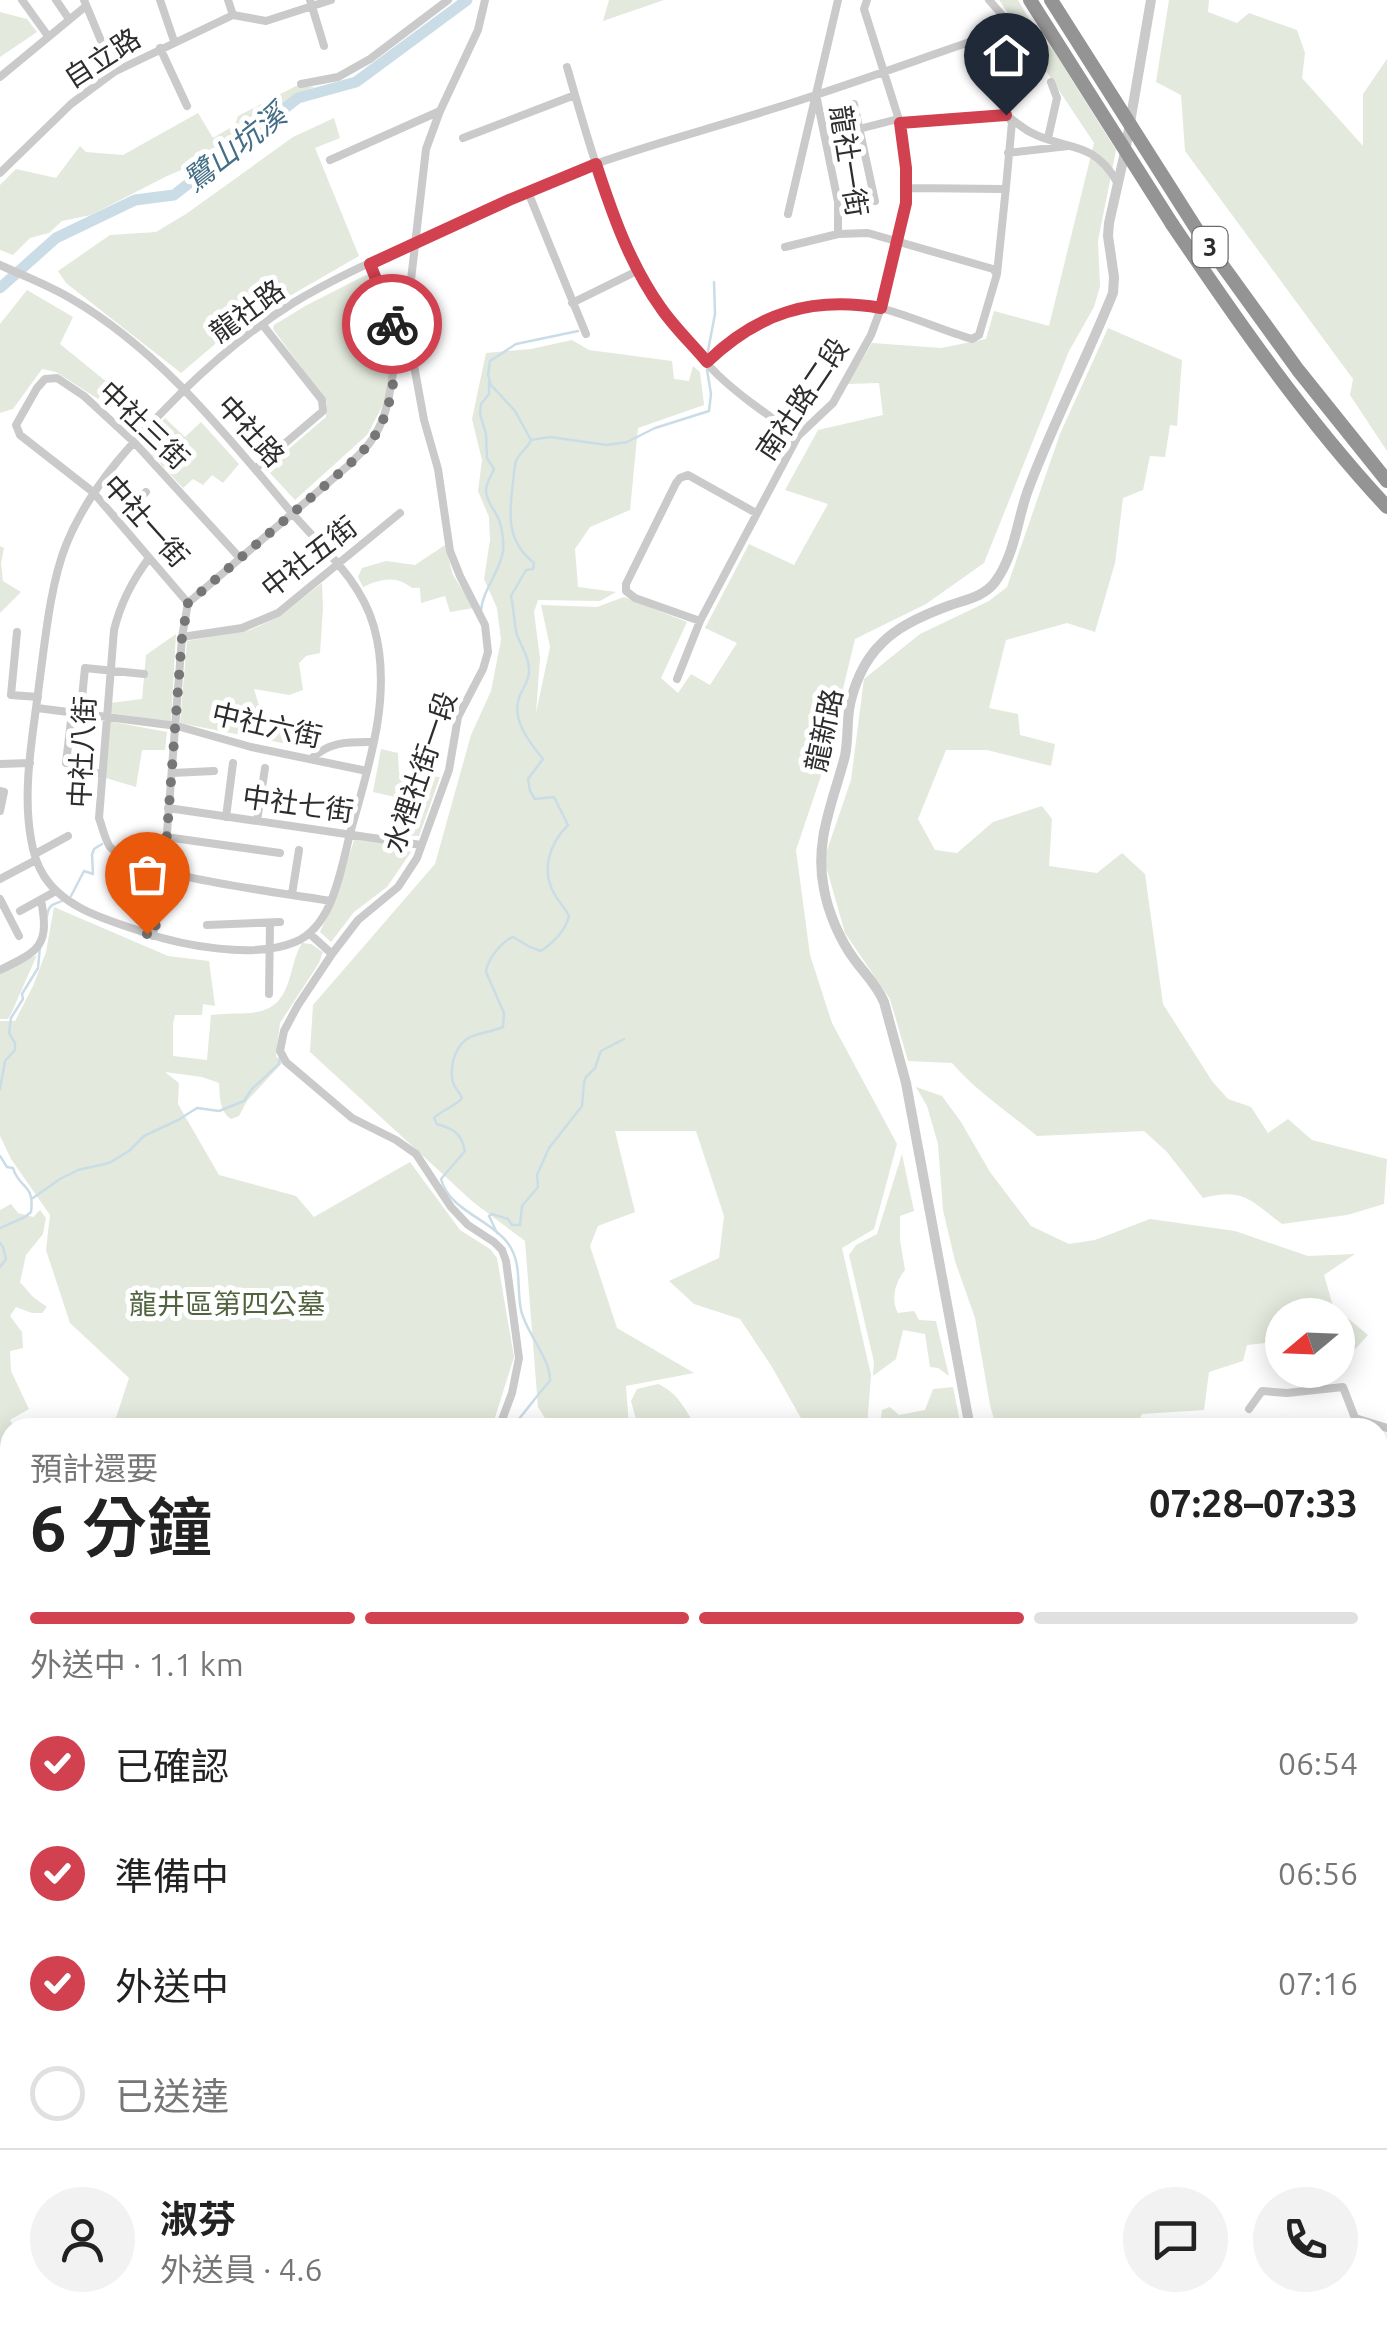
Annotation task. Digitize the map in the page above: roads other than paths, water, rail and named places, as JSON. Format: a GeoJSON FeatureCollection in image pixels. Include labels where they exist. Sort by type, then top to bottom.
{"type":"FeatureCollection","features":[{"type":"Feature","properties":{"kind":"highway","name":"3"},"geometry":{"type":"LineString","coordinates":[[1030,0],[1240,326],[1350,467],[1387,507]]}},
{"type":"Feature","properties":{"kind":"highway","name":"3"},"geometry":{"type":"LineString","coordinates":[[1051,0],[1199,233],[1298,370],[1387,481]]}},
{"type":"Feature","properties":{"kind":"street"},"geometry":{"type":"LineString","coordinates":[[22,0],[48,36]]}},
{"type":"Feature","properties":{"kind":"street"},"geometry":{"type":"LineString","coordinates":[[56,0],[69,19]]}},
{"type":"Feature","properties":{"kind":"street"},"geometry":{"type":"LineString","coordinates":[[160,0],[174,41]]}},
{"type":"Feature","properties":{"kind":"street"},"geometry":{"type":"LineString","coordinates":[[228,0],[233,15],[266,21],[311,3],[331,0]]}},
{"type":"Feature","properties":{"kind":"street"},"geometry":{"type":"LineString","coordinates":[[301,84],[338,77],[354,68],[448,0]]}},
{"type":"Feature","properties":{"kind":"street"},"geometry":{"type":"LineString","coordinates":[[788,214],[838,0]]}},
{"type":"Feature","properties":{"kind":"street","name":"南社路二段"},"geometry":{"type":"LineString","coordinates":[[677,678],[700,621],[798,436],[833,403],[872,335],[881,308],[902,222],[906,188],[899,121],[864,9],[866,0]]}},
{"type":"Feature","properties":{"kind":"street","name":"龍社路"},"geometry":{"type":"LineString","coordinates":[[154,936],[89,912],[56,891],[41,872],[29,817],[36,708],[46,632],[64,548],[93,492],[134,442],[234,345],[296,302],[415,243],[596,164],[1004,30],[1009,23],[989,0]]}},
{"type":"Feature","properties":{"kind":"street","name":"龍新路"},"geometry":{"type":"LineString","coordinates":[[968,1418],[909,1100],[893,1034],[879,990],[843,941],[824,892],[820,853],[823,828],[846,752],[855,685],[871,656],[897,631],[987,590],[1009,558],[1034,477],[1113,294],[1108,236],[1151,0]]}},
{"type":"Feature","properties":{"kind":"street","name":"水裡社街一段"},"geometry":{"type":"LineString","coordinates":[[485,2],[478,30],[426,149],[408,306],[409,338],[424,420],[438,469],[450,550],[486,625],[488,652],[458,717],[449,770],[417,858],[398,887],[358,920],[332,954],[289,1021],[280,1050],[282,1057],[352,1118],[416,1154],[468,1225],[502,1250],[519,1358],[503,1418]]}},
{"type":"Feature","properties":{"kind":"street"},"geometry":{"type":"LineString","coordinates":[[0,77],[85,3],[114,72]]}},
{"type":"Feature","properties":{"kind":"street"},"geometry":{"type":"LineString","coordinates":[[311,3],[324,46]]}},
{"type":"Feature","properties":{"kind":"street","name":"自立路"},"geometry":{"type":"LineString","coordinates":[[0,174],[70,104],[114,72],[233,15]]}},
{"type":"Feature","properties":{"kind":"street"},"geometry":{"type":"LineString","coordinates":[[160,48],[187,106]]}},
{"type":"Feature","properties":{"kind":"street"},"geometry":{"type":"LineString","coordinates":[[567,67],[609,206],[661,308],[707,362],[742,395],[798,436]]}},
{"type":"Feature","properties":{"kind":"street"},"geometry":{"type":"LineString","coordinates":[[1048,138],[1057,98],[1052,82]]}},
{"type":"Feature","properties":{"kind":"street"},"geometry":{"type":"LineString","coordinates":[[464,138],[575,94]]}},
{"type":"Feature","properties":{"kind":"street","name":"龍社一街"},"geometry":{"type":"LineString","coordinates":[[816,94],[838,202],[838,234]]}},
{"type":"Feature","properties":{"kind":"street"},"geometry":{"type":"LineString","coordinates":[[854,104],[875,202]]}},
{"type":"Feature","properties":{"kind":"street"},"geometry":{"type":"LineString","coordinates":[[330,160],[440,112]]}},
{"type":"Feature","properties":{"kind":"street"},"geometry":{"type":"LineString","coordinates":[[859,129],[899,121],[1006,115],[1032,134],[1076,146],[1102,161],[1117,182]]}},
{"type":"Feature","properties":{"kind":"street"},"geometry":{"type":"LineString","coordinates":[[707,362],[746,329],[766,319],[836,303],[881,308],[972,339],[979,335],[997,274],[1010,118]]}},
{"type":"Feature","properties":{"kind":"street"},"geometry":{"type":"LineString","coordinates":[[1008,154],[1076,146]]}},
{"type":"Feature","properties":{"kind":"street"},"geometry":{"type":"LineString","coordinates":[[906,188],[999,190],[1006,186]]}},
{"type":"Feature","properties":{"kind":"street"},"geometry":{"type":"LineString","coordinates":[[528,192],[586,334]]}},
{"type":"Feature","properties":{"kind":"street"},"geometry":{"type":"LineString","coordinates":[[785,247],[838,234],[868,232],[993,268],[997,274]]}},
{"type":"Feature","properties":{"kind":"street","name":"中社一街"},"geometry":{"type":"LineString","coordinates":[[16,425],[20,435],[93,492],[188,603],[350,464],[371,441],[386,414],[396,345],[389,312],[370,264]]}},
{"type":"Feature","properties":{"kind":"street","name":"中社路"},"geometry":{"type":"LineString","coordinates":[[0,266],[75,300],[135,344],[256,468],[339,563],[364,600],[382,672],[373,742],[331,901],[310,934]]}},
{"type":"Feature","properties":{"kind":"street"},"geometry":{"type":"LineString","coordinates":[[572,303],[639,270]]}},
{"type":"Feature","properties":{"kind":"street"},"geometry":{"type":"LineString","coordinates":[[256,468],[323,411],[322,400],[262,324]]}},
{"type":"Feature","properties":{"kind":"street","name":"中社三街"},"geometry":{"type":"LineString","coordinates":[[16,425],[37,388],[45,379],[57,378],[84,396],[134,442],[240,557]]}},
{"type":"Feature","properties":{"kind":"street"},"geometry":{"type":"LineString","coordinates":[[700,621],[634,598],[626,591],[676,483],[688,476],[756,513]]}},
{"type":"Feature","properties":{"kind":"street"},"geometry":{"type":"LineString","coordinates":[[116,519],[146,492]]}},
{"type":"Feature","properties":{"kind":"street","name":"中社五街"},"geometry":{"type":"LineString","coordinates":[[182,637],[242,628],[278,614],[400,513]]}},
{"type":"Feature","properties":{"kind":"street","name":"中社八街"},"geometry":{"type":"LineString","coordinates":[[149,558],[130,583],[114,630],[99,818],[109,846],[131,860],[164,872],[331,901]]}},
{"type":"Feature","properties":{"kind":"street"},"geometry":{"type":"LineString","coordinates":[[188,603],[164,872],[154,936],[196,947],[271,948],[310,934],[332,954]]}},
{"type":"Feature","properties":{"kind":"street"},"geometry":{"type":"LineString","coordinates":[[17,632],[11,695],[38,697]]}},
{"type":"Feature","properties":{"kind":"street"},"geometry":{"type":"LineString","coordinates":[[82,698],[86,668],[144,674]]}},
{"type":"Feature","properties":{"kind":"street","name":"中社六街"},"geometry":{"type":"LineString","coordinates":[[36,708],[176,726],[251,747],[367,770]]}},
{"type":"Feature","properties":{"kind":"street"},"geometry":{"type":"LineString","coordinates":[[72,712],[66,768],[102,773]]}},
{"type":"Feature","properties":{"kind":"street"},"geometry":{"type":"LineString","coordinates":[[311,759],[339,742],[373,742]]}},
{"type":"Feature","properties":{"kind":"street"},"geometry":{"type":"LineString","coordinates":[[226,816],[233,763]]}},
{"type":"Feature","properties":{"kind":"street"},"geometry":{"type":"LineString","coordinates":[[0,764],[30,764]]}},
{"type":"Feature","properties":{"kind":"street"},"geometry":{"type":"LineString","coordinates":[[257,821],[265,768]]}},
{"type":"Feature","properties":{"kind":"street"},"geometry":{"type":"LineString","coordinates":[[172,773],[214,772]]}},
{"type":"Feature","properties":{"kind":"street"},"geometry":{"type":"LineString","coordinates":[[0,792],[4,792],[0,811]]}},
{"type":"Feature","properties":{"kind":"street","name":"中社七街"},"geometry":{"type":"LineString","coordinates":[[168,808],[421,845]]}},
{"type":"Feature","properties":{"kind":"street"},"geometry":{"type":"LineString","coordinates":[[0,879],[68,836]]}},
{"type":"Feature","properties":{"kind":"street"},"geometry":{"type":"LineString","coordinates":[[166,837],[280,854]]}},
{"type":"Feature","properties":{"kind":"street"},"geometry":{"type":"LineString","coordinates":[[292,894],[300,850]]}},
{"type":"Feature","properties":{"kind":"street"},"geometry":{"type":"LineString","coordinates":[[20,910],[56,891]]}},
{"type":"Feature","properties":{"kind":"street"},"geometry":{"type":"LineString","coordinates":[[0,899],[19,936]]}},
{"type":"Feature","properties":{"kind":"street"},"geometry":{"type":"LineString","coordinates":[[0,970],[36,951],[44,933],[40,900]]}},
{"type":"Feature","properties":{"kind":"street"},"geometry":{"type":"LineString","coordinates":[[270,922],[270,994]]}},
{"type":"Feature","properties":{"kind":"street"},"geometry":{"type":"LineString","coordinates":[[207,925],[280,922]]}},
{"type":"Feature","properties":{"kind":"street"},"geometry":{"type":"LineString","coordinates":[[1249,1409],[1262,1391],[1342,1388],[1355,1418]]}},
{"type":"Feature","properties":{"kind":"waterway","name":"鷺山坑溪"},"geometry":{"type":"LineString","coordinates":[[0,288],[56,238],[135,200],[174,195],[298,98],[356,82],[467,0]]}},
{"type":"Feature","properties":{"kind":"waterway"},"geometry":{"type":"LineString","coordinates":[[707,356],[715,314],[714,282]]}},
{"type":"Feature","properties":{"kind":"waterway"},"geometry":{"type":"LineString","coordinates":[[519,1418],[550,1381],[549,1373],[521,1310],[512,1250],[499,1234],[445,1190],[441,1179],[465,1151],[459,1135],[437,1124],[434,1118],[462,1098],[452,1076],[453,1061],[461,1044],[472,1036],[503,1027],[504,1013],[486,972],[492,957],[513,937],[541,951],[558,936],[569,916],[548,876],[552,848],[568,825],[554,797],[535,799],[530,791],[528,779],[543,759],[527,737],[517,712],[529,668],[517,635],[511,596],[534,563],[514,536],[511,505],[516,461],[531,440],[515,411],[491,385],[488,375],[490,361],[516,344],[578,331]]}},
{"type":"Feature","properties":{"kind":"waterway"},"geometry":{"type":"LineString","coordinates":[[531,440],[550,437],[607,445],[627,442],[655,428],[709,411],[707,370]]}},
{"type":"Feature","properties":{"kind":"waterway"},"geometry":{"type":"LineString","coordinates":[[481,611],[503,548],[500,523],[486,491],[494,469],[487,458],[480,414],[481,404],[489,394],[489,382]]}},
{"type":"Feature","properties":{"kind":"waterway"},"geometry":{"type":"LineString","coordinates":[[71,896],[84,871],[93,874],[92,855],[102,844]]}},
{"type":"Feature","properties":{"kind":"waterway"},"geometry":{"type":"LineString","coordinates":[[47,916],[51,907],[64,900]]}},
{"type":"Feature","properties":{"kind":"waterway"},"geometry":{"type":"LineString","coordinates":[[0,1089],[5,1061],[15,1050],[9,1033],[11,1018],[38,968],[40,946]]}},
{"type":"Feature","properties":{"kind":"waterway"},"geometry":{"type":"LineString","coordinates":[[497,1233],[489,1216],[520,1225],[522,1206],[538,1187],[537,1175],[549,1148],[582,1106],[586,1077],[595,1068],[601,1051],[624,1039]]}},
{"type":"Feature","properties":{"kind":"waterway"},"geometry":{"type":"LineString","coordinates":[[33,1198],[78,1170],[109,1163],[144,1136],[197,1108],[219,1111],[244,1101],[279,1064],[280,1056]]}},
{"type":"Feature","properties":{"kind":"waterway"},"geometry":{"type":"LineString","coordinates":[[0,1156],[29,1191],[32,1203],[31,1212],[25,1217],[0,1228]]}},
{"type":"Feature","properties":{"kind":"waterway"},"geometry":{"type":"LineString","coordinates":[[0,1243],[6,1259],[0,1267]]}},
{"type":"Feature","properties":{"kind":"park label","name":"龍井區第四公墓"},"geometry":{"type":"Point","coordinates":[227,1304]}}]}
